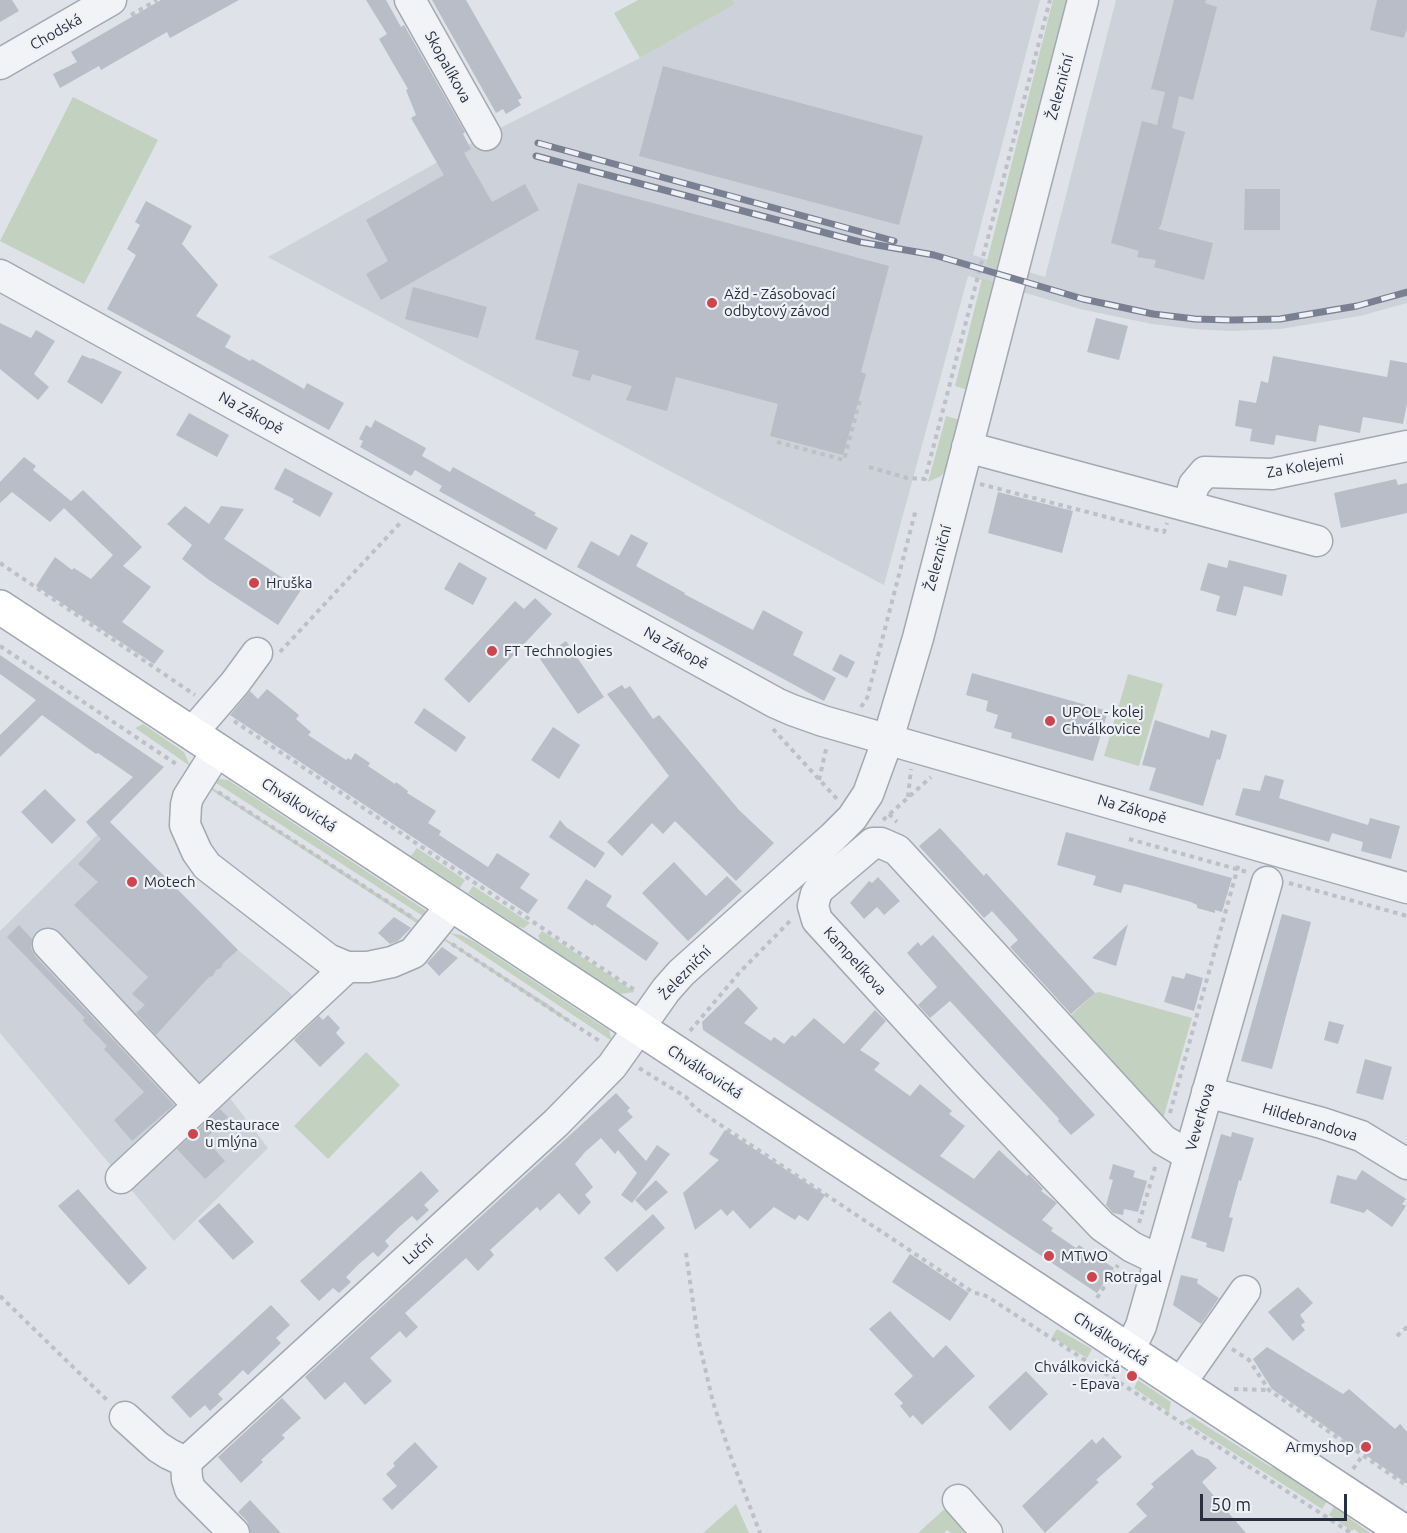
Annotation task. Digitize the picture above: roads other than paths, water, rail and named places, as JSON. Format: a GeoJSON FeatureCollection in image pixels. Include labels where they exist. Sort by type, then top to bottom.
{"type":"FeatureCollection","features":[{"type":"Feature","properties":{"kind":"main road","name":"Chválkovická"},"geometry":{"type":"LineString","coordinates":[[2,609],[1180,1384],[1396,1530]]}},
{"type":"Feature","properties":{"kind":"street","name":"Chodská"},"geometry":{"type":"LineString","coordinates":[[0,63],[111,0]]}},
{"type":"Feature","properties":{"kind":"street","name":"Skopalíkova"},"geometry":{"type":"LineString","coordinates":[[410,0],[486,135]]}},
{"type":"Feature","properties":{"kind":"street","name":"Železniční"},"geometry":{"type":"LineString","coordinates":[[640,1029],[661,997],[681,973],[833,837],[852,818],[868,794],[888,739],[918,639],[1083,0]]}},
{"type":"Feature","properties":{"kind":"street","name":"Na Zákopě"},"geometry":{"type":"LineString","coordinates":[[0,275],[776,703],[807,716],[1407,888]]}},
{"type":"Feature","properties":{"kind":"street","name":"Za Kolejemi"},"geometry":{"type":"LineString","coordinates":[[1178,513],[1200,475],[1205,472],[1272,474],[1407,446]]}},
{"type":"Feature","properties":{"kind":"street"},"geometry":{"type":"LineString","coordinates":[[967,447],[1178,513],[1317,541]]}},
{"type":"Feature","properties":{"kind":"street"},"geometry":{"type":"LineString","coordinates":[[268,654],[235,683],[213,707],[186,805],[185,825],[196,852],[207,866],[328,959],[347,967],[368,967],[392,962],[413,953],[452,905]]}},
{"type":"Feature","properties":{"kind":"street","name":"Kampelíkova"},"geometry":{"type":"LineString","coordinates":[[1160,1260],[1132,1247],[1102,1226],[973,1091],[818,920],[813,906],[820,888],[873,843],[881,843],[897,850],[1163,1140],[1189,1155]]}},
{"type":"Feature","properties":{"kind":"street","name":"Veverkova"},"geometry":{"type":"LineString","coordinates":[[1129,1351],[1141,1326],[1267,879]]}},
{"type":"Feature","properties":{"kind":"street"},"geometry":{"type":"LineString","coordinates":[[48,944],[198,1105]]}},
{"type":"Feature","properties":{"kind":"street"},"geometry":{"type":"LineString","coordinates":[[121,1178],[347,967]]}},
{"type":"Feature","properties":{"kind":"street","name":"Luční"},"geometry":{"type":"LineString","coordinates":[[186,1462],[556,1123],[606,1073],[640,1029]]}},
{"type":"Feature","properties":{"kind":"street","name":"Hildebrandova"},"geometry":{"type":"LineString","coordinates":[[1207,1092],[1361,1136],[1407,1164]]}},
{"type":"Feature","properties":{"kind":"street"},"geometry":{"type":"LineString","coordinates":[[1180,1384],[1245,1291]]}},
{"type":"Feature","properties":{"kind":"street"},"geometry":{"type":"LineString","coordinates":[[125,1418],[158,1447],[186,1462],[190,1489],[234,1533]]}},
{"type":"Feature","properties":{"kind":"street"},"geometry":{"type":"LineString","coordinates":[[958,1500],[984,1532]]}},
{"type":"Feature","properties":{"kind":"railway"},"geometry":{"type":"LineString","coordinates":[[538,143],[894,241]]}},
{"type":"Feature","properties":{"kind":"railway"},"geometry":{"type":"LineString","coordinates":[[536,156],[860,242],[934,255],[1083,299],[1153,314],[1195,319],[1280,319],[1357,306],[1407,292]]}},
{"type":"Feature","properties":{"kind":"place","name":"Ažd - Zásobovací odbytový závod"},"geometry":{"type":"Point","coordinates":[712,303]}},
{"type":"Feature","properties":{"kind":"place","name":"Hruška"},"geometry":{"type":"Point","coordinates":[254,583]}},
{"type":"Feature","properties":{"kind":"place","name":"FT Technologies"},"geometry":{"type":"Point","coordinates":[492,651]}},
{"type":"Feature","properties":{"kind":"place","name":"UPOL - kolej Chválkovice"},"geometry":{"type":"Point","coordinates":[1050,721]}},
{"type":"Feature","properties":{"kind":"place","name":"Motech"},"geometry":{"type":"Point","coordinates":[132,882]}},
{"type":"Feature","properties":{"kind":"place","name":"Restaurace u mlýna"},"geometry":{"type":"Point","coordinates":[193,1134]}},
{"type":"Feature","properties":{"kind":"place","name":"MTWO"},"geometry":{"type":"Point","coordinates":[1049,1256]}},
{"type":"Feature","properties":{"kind":"place","name":"Rotragal"},"geometry":{"type":"Point","coordinates":[1092,1277]}},
{"type":"Feature","properties":{"kind":"place","name":"Chválkovická - Epava"},"geometry":{"type":"Point","coordinates":[1132,1376]}},
{"type":"Feature","properties":{"kind":"place","name":"Armyshop"},"geometry":{"type":"Point","coordinates":[1366,1447]}}]}
